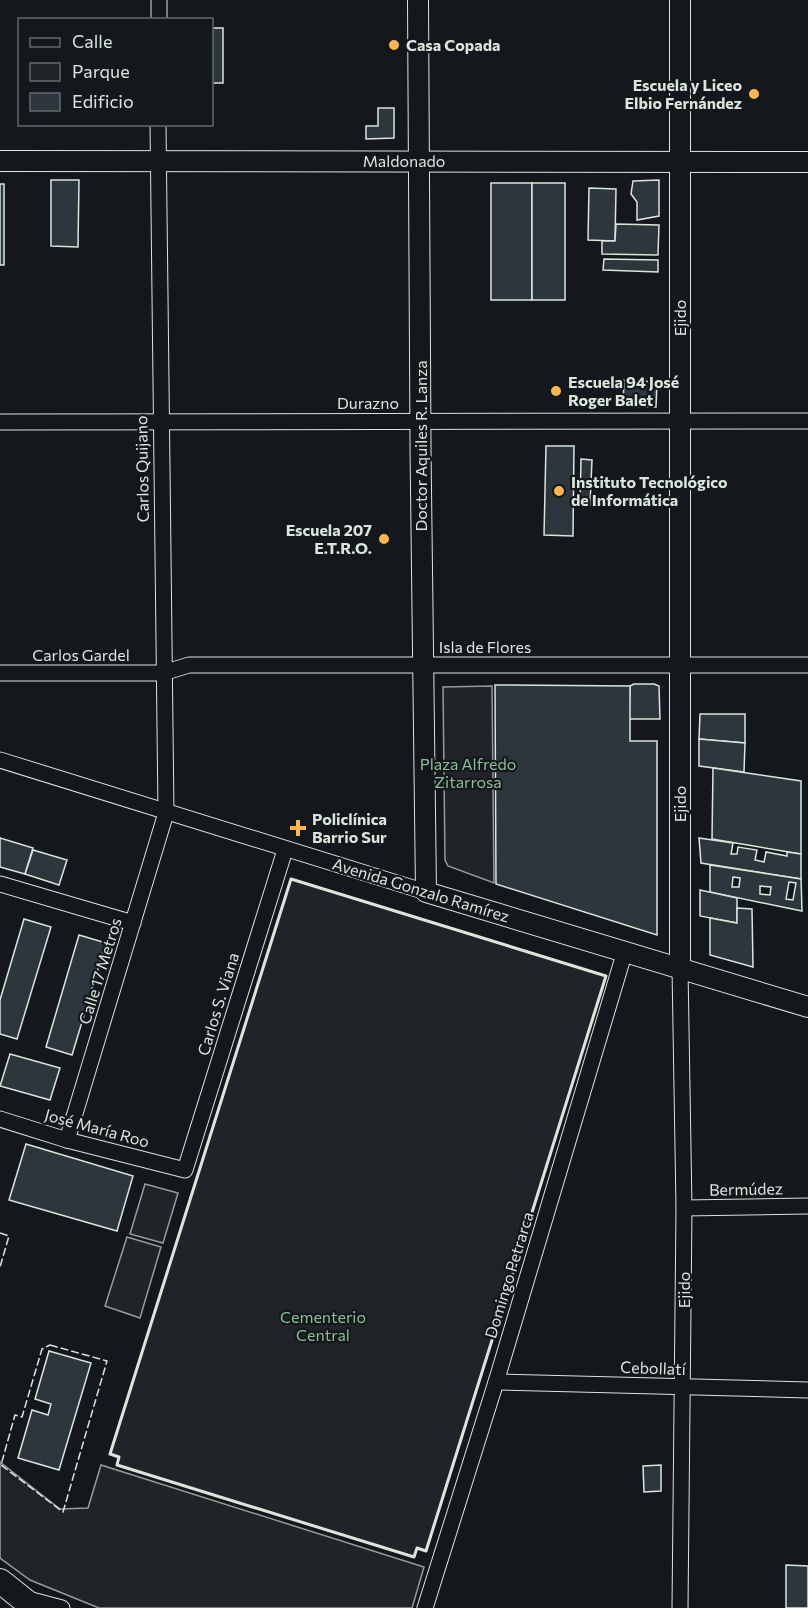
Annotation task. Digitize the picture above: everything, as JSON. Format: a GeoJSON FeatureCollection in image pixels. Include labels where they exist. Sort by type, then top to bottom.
{"type":"FeatureCollection","features":[{"type":"Feature","properties":{"kind":"main road"},"geometry":{"type":"LineString","coordinates":[[0,1581],[27,1603]]}},
{"type":"Feature","properties":{"kind":"street"},"geometry":{"type":"LineString","coordinates":[[159,0],[159,18]]}},
{"type":"Feature","properties":{"kind":"street","name":"Doctor Aquiles R. Lanza"},"geometry":{"type":"LineString","coordinates":[[418,0],[422,421],[421,665],[426,892]]}},
{"type":"Feature","properties":{"kind":"street","name":"Ejido"},"geometry":{"type":"LineString","coordinates":[[680,0],[679,664],[684,1208],[680,1608]]}},
{"type":"Feature","properties":{"kind":"street","name":"Carlos Quijano"},"geometry":{"type":"LineString","coordinates":[[158,126],[166,813]]}},
{"type":"Feature","properties":{"kind":"street","name":"Maldonado"},"geometry":{"type":"LineString","coordinates":[[0,161],[808,162]]}},
{"type":"Feature","properties":{"kind":"street","name":"Durazno"},"geometry":{"type":"LineString","coordinates":[[0,422],[808,421]]}},
{"type":"Feature","properties":{"kind":"street","name":"Isla de Flores"},"geometry":{"type":"LineString","coordinates":[[163,673],[189,665],[808,665]]}},
{"type":"Feature","properties":{"kind":"street","name":"Carlos Gardel"},"geometry":{"type":"LineString","coordinates":[[0,673],[163,673]]}},
{"type":"Feature","properties":{"kind":"street","name":"Avenida Gonzalo Ramírez"},"geometry":{"type":"LineString","coordinates":[[0,760],[285,850],[808,1007]]}},
{"type":"Feature","properties":{"kind":"street","name":"Calle 17 Metros"},"geometry":{"type":"LineString","coordinates":[[67,1140],[166,813]]}},
{"type":"Feature","properties":{"kind":"street","name":"Carlos S. Viana"},"geometry":{"type":"LineString","coordinates":[[185,1170],[285,850]]}},
{"type":"Feature","properties":{"kind":"street"},"geometry":{"type":"LineString","coordinates":[[0,884],[133,923]]}},
{"type":"Feature","properties":{"kind":"street","name":"Domingo Petrarca"},"geometry":{"type":"LineString","coordinates":[[424,1608],[496,1382],[625,951]]}},
{"type":"Feature","properties":{"kind":"street","name":"José María Roo"},"geometry":{"type":"LineString","coordinates":[[0,1119],[67,1140],[185,1170]]}},
{"type":"Feature","properties":{"kind":"street","name":"Bermúdez"},"geometry":{"type":"LineString","coordinates":[[684,1208],[808,1206]]}},
{"type":"Feature","properties":{"kind":"street","name":"Cebollatí"},"geometry":{"type":"LineString","coordinates":[[496,1382],[808,1390]]}},
{"type":"Feature","properties":{"kind":"street"},"geometry":{"type":"LineString","coordinates":[[27,1603],[62,1608]]}},
{"type":"Feature","properties":{"kind":"green space","name":"Plaza Alfredo Zitarrosa"},"geometry":{"type":"Polygon","coordinates":[[[492,686],[494,883],[448,866],[445,860],[443,687],[492,686]]]}},
{"type":"Feature","properties":{"kind":"green space","name":"Cementerio Central"},"geometry":{"type":"Polygon","coordinates":[[[291,879],[606,976],[426,1551],[417,1548],[414,1557],[117,1465],[119,1457],[110,1454],[291,879]]]}},
{"type":"Feature","properties":{"kind":"green space"},"geometry":{"type":"Polygon","coordinates":[[[145,1184],[178,1193],[163,1243],[130,1234],[145,1184]]]}},
{"type":"Feature","properties":{"kind":"green space"},"geometry":{"type":"Polygon","coordinates":[[[127,1237],[161,1247],[140,1318],[105,1306],[127,1237]]]}},
{"type":"Feature","properties":{"kind":"green space"},"geometry":{"type":"Polygon","coordinates":[[[0,1462],[60,1509],[88,1508],[101,1465],[424,1567],[412,1608],[99,1608],[30,1580],[0,1558],[0,1462]]]}},
{"type":"Feature","properties":{"kind":"building"},"geometry":{"type":"Polygon","coordinates":[[[213,28],[223,28],[223,83],[213,83],[213,28]]]}},
{"type":"Feature","properties":{"kind":"building"},"geometry":{"type":"Polygon","coordinates":[[[378,108],[394,108],[394,138],[366,139],[366,126],[378,126],[378,108]]]}},
{"type":"Feature","properties":{"kind":"building"},"geometry":{"type":"Polygon","coordinates":[[[51,180],[79,180],[78,247],[51,246],[51,180]]]}},
{"type":"Feature","properties":{"kind":"building"},"geometry":{"type":"Polygon","coordinates":[[[659,180],[659,216],[637,220],[637,202],[631,194],[633,181],[659,180]]]}},
{"type":"Feature","properties":{"kind":"building"},"geometry":{"type":"Polygon","coordinates":[[[491,183],[532,183],[532,300],[491,300],[491,183]]]}},
{"type":"Feature","properties":{"kind":"building"},"geometry":{"type":"Polygon","coordinates":[[[532,183],[565,183],[565,300],[532,300],[532,183]]]}},
{"type":"Feature","properties":{"kind":"building"},"geometry":{"type":"Polygon","coordinates":[[[0,184],[4,184],[4,265],[0,265],[0,184]]]}},
{"type":"Feature","properties":{"kind":"building"},"geometry":{"type":"Polygon","coordinates":[[[589,188],[616,189],[615,241],[588,240],[589,188]]]}},
{"type":"Feature","properties":{"kind":"building"},"geometry":{"type":"Polygon","coordinates":[[[616,224],[659,225],[658,255],[602,254],[602,241],[615,241],[616,224]]]}},
{"type":"Feature","properties":{"kind":"building"},"geometry":{"type":"Polygon","coordinates":[[[604,259],[658,260],[658,272],[603,270],[604,259]]]}},
{"type":"Feature","properties":{"kind":"building"},"geometry":{"type":"Polygon","coordinates":[[[624,380],[657,382],[656,407],[623,406],[624,380]]]}},
{"type":"Feature","properties":{"kind":"building","name":"Instituto Tecnológico de Informática"},"geometry":{"type":"Polygon","coordinates":[[[546,446],[574,446],[573,536],[544,535],[546,446]]]}},
{"type":"Feature","properties":{"kind":"building"},"geometry":{"type":"Polygon","coordinates":[[[581,459],[592,460],[590,505],[580,504],[581,459]]]}},
{"type":"Feature","properties":{"kind":"building"},"geometry":{"type":"Polygon","coordinates":[[[634,684],[659,686],[660,719],[629,719],[630,686],[634,684]]]}},
{"type":"Feature","properties":{"kind":"building"},"geometry":{"type":"Polygon","coordinates":[[[495,685],[630,686],[630,741],[657,741],[657,935],[496,884],[495,685]]]}},
{"type":"Feature","properties":{"kind":"building"},"geometry":{"type":"Polygon","coordinates":[[[700,714],[745,714],[745,743],[699,739],[700,714]]]}},
{"type":"Feature","properties":{"kind":"building"},"geometry":{"type":"Polygon","coordinates":[[[699,739],[745,743],[744,772],[699,766],[699,739]]]}},
{"type":"Feature","properties":{"kind":"building"},"geometry":{"type":"Polygon","coordinates":[[[713,768],[801,781],[801,854],[712,839],[713,768]]]}},
{"type":"Feature","properties":{"kind":"building"},"geometry":{"type":"Polygon","coordinates":[[[0,838],[33,848],[25,874],[0,867],[0,838]]]}},
{"type":"Feature","properties":{"kind":"building"},"geometry":{"type":"Polygon","coordinates":[[[699,838],[733,843],[731,854],[737,854],[738,847],[757,850],[755,860],[764,862],[766,852],[787,856],[787,852],[801,854],[801,879],[701,863],[699,838]]]}},
{"type":"Feature","properties":{"kind":"building"},"geometry":{"type":"Polygon","coordinates":[[[33,850],[67,860],[59,885],[25,874],[33,850]]]}},
{"type":"Feature","properties":{"kind":"building"},"geometry":{"type":"Polygon","coordinates":[[[710,865],[801,879],[802,911],[710,892],[710,865]],[[733,877],[732,887],[739,887],[740,878],[733,877]],[[789,882],[786,899],[793,900],[796,883],[789,882]],[[760,886],[760,894],[770,895],[771,887],[760,886]]]}},
{"type":"Feature","properties":{"kind":"building"},"geometry":{"type":"Polygon","coordinates":[[[700,890],[737,898],[737,923],[700,916],[700,890]]]}},
{"type":"Feature","properties":{"kind":"building"},"geometry":{"type":"Polygon","coordinates":[[[737,908],[752,909],[753,967],[710,955],[710,918],[737,923],[737,908]]]}},
{"type":"Feature","properties":{"kind":"building"},"geometry":{"type":"Polygon","coordinates":[[[24,919],[51,927],[17,1039],[0,1034],[0,1000],[24,919]]]}},
{"type":"Feature","properties":{"kind":"building"},"geometry":{"type":"Polygon","coordinates":[[[79,935],[106,943],[72,1055],[46,1047],[79,935]]]}},
{"type":"Feature","properties":{"kind":"building"},"geometry":{"type":"Polygon","coordinates":[[[10,1054],[60,1068],[50,1100],[0,1086],[10,1054]]]}},
{"type":"Feature","properties":{"kind":"building"},"geometry":{"type":"Polygon","coordinates":[[[26,1144],[133,1176],[117,1231],[9,1200],[26,1144]]]}},
{"type":"Feature","properties":{"kind":"building"},"geometry":{"type":"Polygon","coordinates":[[[49,1351],[91,1363],[59,1470],[18,1458],[32,1410],[48,1415],[51,1404],[35,1399],[49,1351]]]}},
{"type":"Feature","properties":{"kind":"building"},"geometry":{"type":"Polygon","coordinates":[[[661,1465],[661,1491],[644,1492],[643,1466],[661,1465]]]}},
{"type":"Feature","properties":{"kind":"building"},"geometry":{"type":"Polygon","coordinates":[[[786,1565],[808,1566],[808,1608],[786,1608],[786,1565]]]}},
{"type":"Feature","properties":{"kind":"fence"},"geometry":{"type":"LineString","coordinates":[[0,1233],[9,1236],[0,1267]]}},
{"type":"Feature","properties":{"kind":"fence"},"geometry":{"type":"LineString","coordinates":[[50,1345],[107,1361],[63,1512],[1,1465],[15,1415],[22,1417],[42,1349],[50,1345]]}},
{"type":"Feature","properties":{"kind":"wall"},"geometry":{"type":"LineString","coordinates":[[291,879],[606,976],[426,1551],[417,1548],[414,1557],[117,1465],[119,1457],[110,1454],[291,879]]}},
{"type":"Feature","properties":{"kind":"place","name":"Casa Copada"},"geometry":{"type":"Point","coordinates":[394,45]}},
{"type":"Feature","properties":{"kind":"place","name":"Escuela y Liceo Elbio Fernández"},"geometry":{"type":"Point","coordinates":[754,94]}},
{"type":"Feature","properties":{"kind":"place","name":"Escuela 94 José Roger Balet"},"geometry":{"type":"Point","coordinates":[556,391]}},
{"type":"Feature","properties":{"kind":"place","name":"Instituto Tecnológico de Informática"},"geometry":{"type":"Point","coordinates":[559,491]}},
{"type":"Feature","properties":{"kind":"place","name":"Escuela 207 E.T.R.O."},"geometry":{"type":"Point","coordinates":[384,539]}},
{"type":"Feature","properties":{"kind":"place","name":"Policlínica Barrio Sur"},"geometry":{"type":"Point","coordinates":[298,828]}}]}
